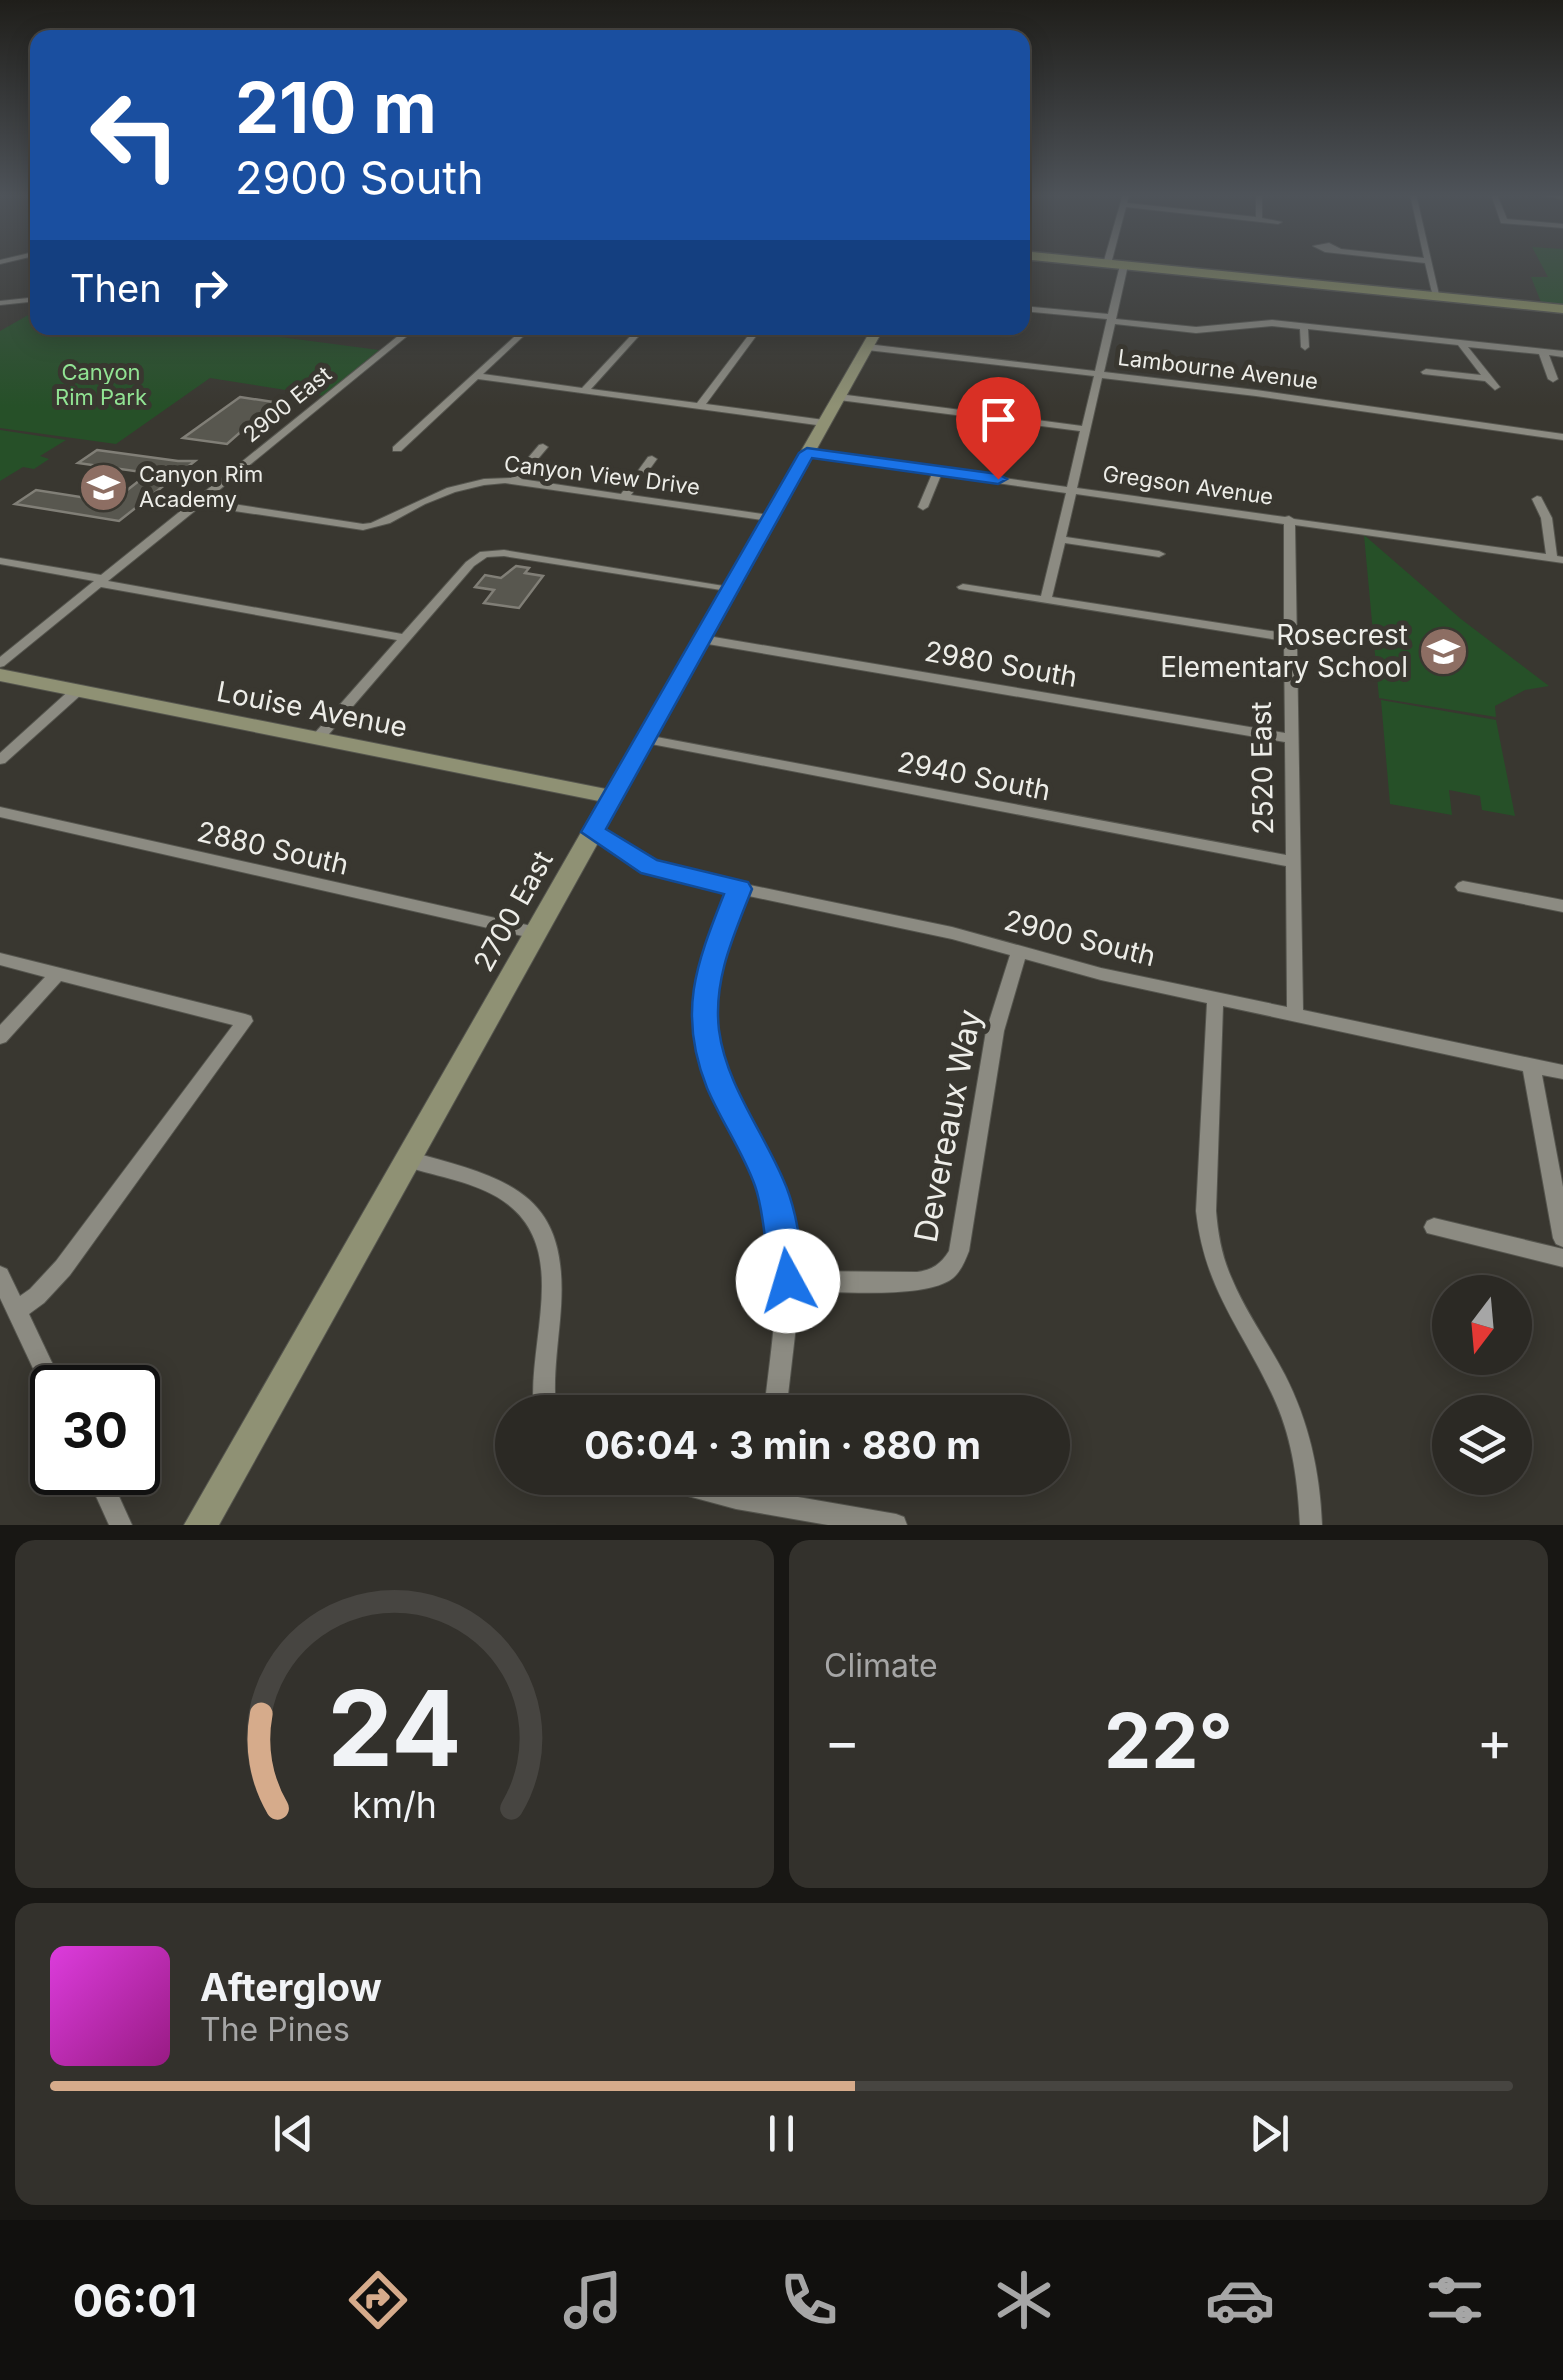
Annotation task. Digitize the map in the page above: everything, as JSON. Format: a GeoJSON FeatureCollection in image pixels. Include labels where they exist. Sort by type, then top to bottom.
{"type":"FeatureCollection","features":[{"type":"Feature","properties":{"kind":"main road"},"geometry":{"type":"LineString","coordinates":[[1126,265],[1563,310]]}},
{"type":"Feature","properties":{"kind":"street"},"geometry":{"type":"LineString","coordinates":[[1046,600],[1124,265]]}},
{"type":"Feature","properties":{"kind":"street"},"geometry":{"type":"LineString","coordinates":[[1430,265],[1437,297]]}},
{"type":"Feature","properties":{"kind":"street"},"geometry":{"type":"LineString","coordinates":[[0,303],[30,300]]}},
{"type":"Feature","properties":{"kind":"street"},"geometry":{"type":"LineString","coordinates":[[1030,309],[1190,330],[1257,322],[1563,354]]}},
{"type":"Feature","properties":{"kind":"street"},"geometry":{"type":"LineString","coordinates":[[1304,326],[1305,348]]}},
{"type":"Feature","properties":{"kind":"street","name":"2900 East"},"geometry":{"type":"LineString","coordinates":[[0,663],[404,335]]}},
{"type":"Feature","properties":{"kind":"street"},"geometry":{"type":"LineString","coordinates":[[398,450],[520,335]]}},
{"type":"Feature","properties":{"kind":"street"},"geometry":{"type":"LineString","coordinates":[[583,392],[636,335]]}},
{"type":"Feature","properties":{"kind":"street"},"geometry":{"type":"LineString","coordinates":[[699,408],[753,335]]}},
{"type":"Feature","properties":{"kind":"street","name":"Lambourne Avenue"},"geometry":{"type":"LineString","coordinates":[[873,337],[1098,374],[1563,437]]}},
{"type":"Feature","properties":{"kind":"street","name":"2700 East"},"geometry":{"type":"LineString","coordinates":[[201,1525],[873,337]]}},
{"type":"Feature","properties":{"kind":"street"},"geometry":{"type":"LineString","coordinates":[[1461,343],[1495,387]]}},
{"type":"Feature","properties":{"kind":"street"},"geometry":{"type":"LineString","coordinates":[[1543,352],[1553,379]]}},
{"type":"Feature","properties":{"kind":"street"},"geometry":{"type":"LineString","coordinates":[[1426,372],[1488,378]]}},
{"type":"Feature","properties":{"kind":"street"},"geometry":{"type":"LineString","coordinates":[[476,376],[824,424]]}},
{"type":"Feature","properties":{"kind":"street"},"geometry":{"type":"LineString","coordinates":[[839,396],[1086,429]]}},
{"type":"Feature","properties":{"kind":"street"},"geometry":{"type":"LineString","coordinates":[[1488,426],[1490,446]]}},
{"type":"Feature","properties":{"kind":"street"},"geometry":{"type":"LineString","coordinates":[[514,480],[543,447]]}},
{"type":"Feature","properties":{"kind":"street","name":"Gregson Avenue"},"geometry":{"type":"LineString","coordinates":[[807,453],[1557,558]]}},
{"type":"Feature","properties":{"kind":"street"},"geometry":{"type":"LineString","coordinates":[[624,497],[652,460]]}},
{"type":"Feature","properties":{"kind":"street"},"geometry":{"type":"LineString","coordinates":[[924,507],[938,471]]}},
{"type":"Feature","properties":{"kind":"street","name":"Canyon View Drive"},"geometry":{"type":"LineString","coordinates":[[198,502],[363,527],[385,523],[423,501],[468,486],[514,480],[770,518]]}},
{"type":"Feature","properties":{"kind":"street"},"geometry":{"type":"LineString","coordinates":[[1537,500],[1546,512],[1546,532],[1557,558]]}},
{"type":"Feature","properties":{"kind":"street","name":"2520 East"},"geometry":{"type":"LineString","coordinates":[[1289,519],[1295,1015]]}},
{"type":"Feature","properties":{"kind":"street"},"geometry":{"type":"LineString","coordinates":[[1060,538],[1159,554]]}},
{"type":"Feature","properties":{"kind":"street"},"geometry":{"type":"LineString","coordinates":[[318,738],[470,564],[484,554],[504,553],[730,590]]}},
{"type":"Feature","properties":{"kind":"street"},"geometry":{"type":"LineString","coordinates":[[0,561],[405,638]]}},
{"type":"Feature","properties":{"kind":"street"},"geometry":{"type":"LineString","coordinates":[[963,587],[1291,638]]}},
{"type":"Feature","properties":{"kind":"street","name":"2980 South"},"geometry":{"type":"LineString","coordinates":[[702,639],[1292,739]]}},
{"type":"Feature","properties":{"kind":"street","name":"Louise Avenue"},"geometry":{"type":"LineString","coordinates":[[0,675],[612,797]]}},
{"type":"Feature","properties":{"kind":"street"},"geometry":{"type":"LineString","coordinates":[[0,760],[78,690]]}},
{"type":"Feature","properties":{"kind":"street","name":"2940 South"},"geometry":{"type":"LineString","coordinates":[[646,739],[1294,862]]}},
{"type":"Feature","properties":{"kind":"street","name":"2880 South"},"geometry":{"type":"LineString","coordinates":[[0,812],[536,932]]}},
{"type":"Feature","properties":{"kind":"street","name":"2900 South"},"geometry":{"type":"LineString","coordinates":[[593,832],[650,867],[1215,999],[1563,1072]]}},
{"type":"Feature","properties":{"kind":"street"},"geometry":{"type":"LineString","coordinates":[[1463,887],[1563,906]]}},
{"type":"Feature","properties":{"kind":"street"},"geometry":{"type":"LineString","coordinates":[[739,889],[709,967],[704,1000],[706,1034],[721,1086],[770,1184],[782,1228],[788,1281],[777,1395]]}},
{"type":"Feature","properties":{"kind":"street","name":"Devereaux Way"},"geometry":{"type":"LineString","coordinates":[[788,1281],[917,1282],[938,1277],[952,1265],[960,1250],[997,1019],[1019,952]]}},
{"type":"Feature","properties":{"kind":"street"},"geometry":{"type":"LineString","coordinates":[[0,959],[245,1022],[54,1279],[17,1310]]}},
{"type":"Feature","properties":{"kind":"street"},"geometry":{"type":"LineString","coordinates":[[0,1037],[58,973]]}},
{"type":"Feature","properties":{"kind":"street"},"geometry":{"type":"LineString","coordinates":[[1215,999],[1207,1228],[1226,1296],[1262,1355],[1298,1432],[1312,1525]]}},
{"type":"Feature","properties":{"kind":"street"},"geometry":{"type":"LineString","coordinates":[[1531,1066],[1563,1238]]}},
{"type":"Feature","properties":{"kind":"street"},"geometry":{"type":"LineString","coordinates":[[408,1159],[503,1188],[525,1205],[542,1229],[554,1275],[544,1395]]}},
{"type":"Feature","properties":{"kind":"street"},"geometry":{"type":"LineString","coordinates":[[1434,1228],[1563,1258]]}},
{"type":"Feature","properties":{"kind":"street"},"geometry":{"type":"LineString","coordinates":[[0,1276],[43,1365]]}},
{"type":"Feature","properties":{"kind":"street"},"geometry":{"type":"LineString","coordinates":[[107,1495],[121,1525]]}},
{"type":"Feature","properties":{"kind":"street"},"geometry":{"type":"LineString","coordinates":[[731,1495],[896,1525]]}},
{"type":"Feature","properties":{"kind":"street"},"geometry":{"type":"LineString","coordinates":[[763,1503],[764,1495]]}},
{"type":"Feature","properties":{"kind":"green space"},"geometry":{"type":"Polygon","coordinates":[[[1542,265],[1563,265],[1563,305],[1541,302],[1531,277],[1548,277],[1542,265]]]}},
{"type":"Feature","properties":{"kind":"green space","name":"Canyon Rim Park"},"geometry":{"type":"Polygon","coordinates":[[[30,314],[30,335],[265,335],[379,350],[324,396],[210,378],[116,444],[0,428],[0,331],[30,314]]]}},
{"type":"Feature","properties":{"kind":"green space"},"geometry":{"type":"Polygon","coordinates":[[[0,430],[66,440],[40,456],[49,459],[34,469],[23,467],[0,481],[0,430]]]}},
{"type":"Feature","properties":{"kind":"green space"},"geometry":{"type":"Polygon","coordinates":[[[1364,535],[1461,619],[1549,686],[1525,690],[1495,706],[1496,717],[1379,698],[1364,535]]]}},
{"type":"Feature","properties":{"kind":"green space"},"geometry":{"type":"Polygon","coordinates":[[[1381,700],[1496,720],[1515,816],[1482,810],[1480,796],[1449,790],[1452,815],[1390,804],[1381,700]]]}},
{"type":"Feature","properties":{"kind":"building"},"geometry":{"type":"Polygon","coordinates":[[[240,397],[280,403],[257,419],[277,423],[262,429],[245,428],[227,444],[183,438],[240,397]]]}},
{"type":"Feature","properties":{"kind":"building","name":"Canyon Rim Academy"},"geometry":{"type":"Polygon","coordinates":[[[97,450],[195,461],[119,521],[15,504],[36,490],[112,502],[149,473],[78,463],[97,450]]]}},
{"type":"Feature","properties":{"kind":"building"},"geometry":{"type":"Polygon","coordinates":[[[516,566],[529,568],[525,573],[543,576],[519,608],[484,603],[494,590],[475,587],[485,575],[501,578],[516,566]]]}},
{"type":"Feature","properties":{"kind":"place","name":"Canyon Rim Academy"},"geometry":{"type":"Point","coordinates":[104,487]}},
{"type":"Feature","properties":{"kind":"place","name":"Rosecrest Elementary School"},"geometry":{"type":"Point","coordinates":[1443,651]}},
{"type":"Feature","properties":{"kind":"route"},"geometry":{"type":"LineString","coordinates":[[788,1281],[782,1228],[770,1184],[721,1086],[706,1034],[704,1000],[709,967],[739,889],[650,867],[593,832],[807,453],[998,479]]}}]}
